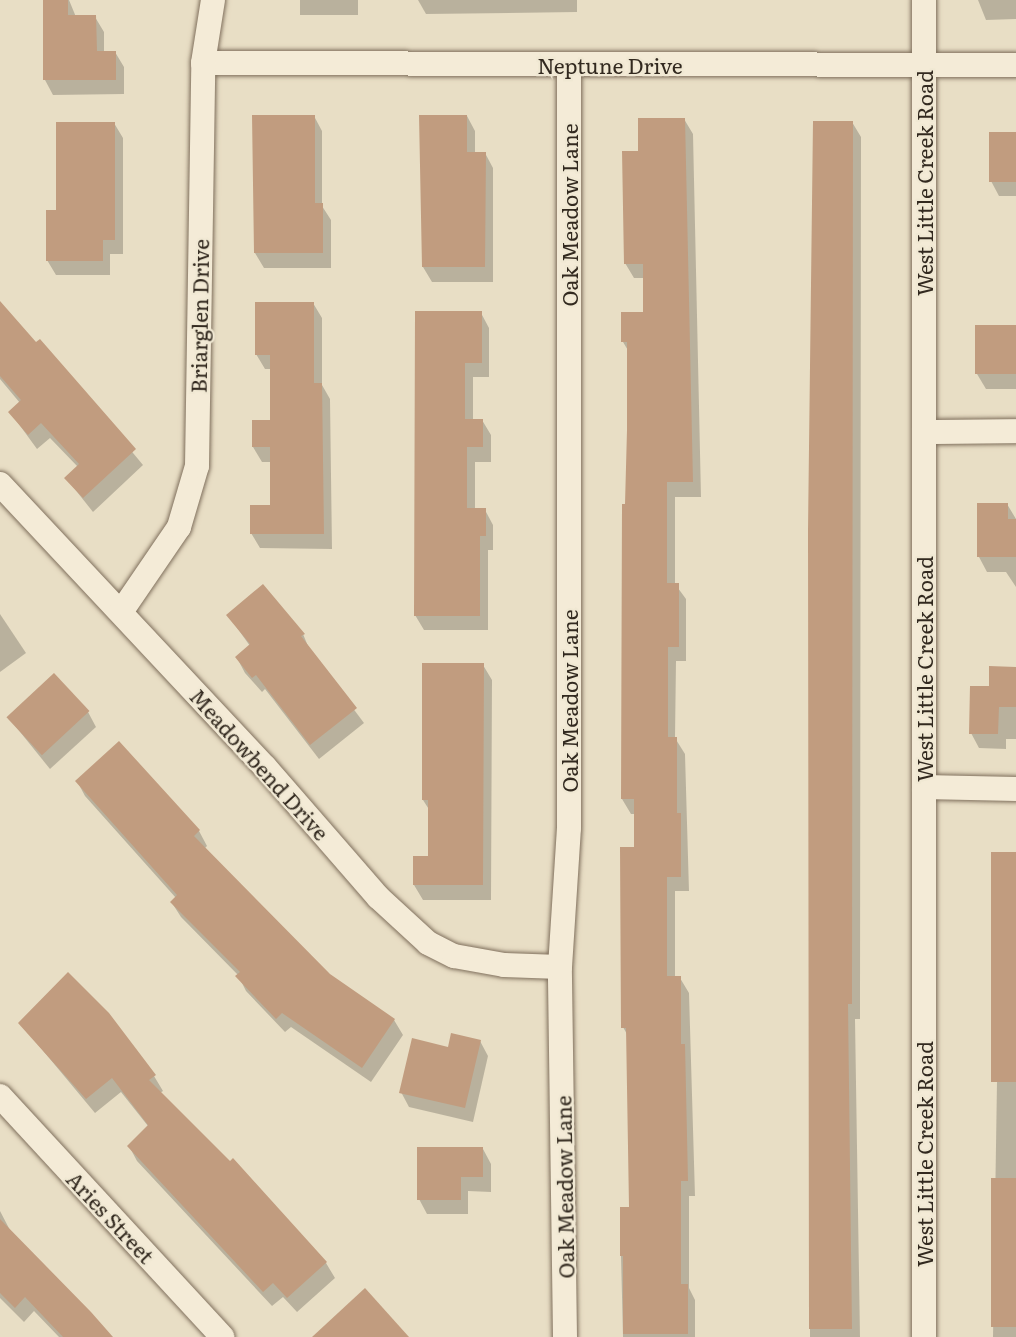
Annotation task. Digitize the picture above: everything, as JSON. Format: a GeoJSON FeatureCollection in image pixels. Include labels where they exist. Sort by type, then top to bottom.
{"type":"FeatureCollection","features":[{"type":"Feature","properties":{"kind":"street","name":"Briarglen Drive"},"geometry":{"type":"LineString","coordinates":[[121,612],[179,527],[197,466],[203,63],[213,0]]}},
{"type":"Feature","properties":{"kind":"street","name":"West Little Creek Road"},"geometry":{"type":"LineString","coordinates":[[924,0],[924,1337]]}},
{"type":"Feature","properties":{"kind":"street","name":"Neptune Drive"},"geometry":{"type":"LineString","coordinates":[[203,63],[1016,65]]}},
{"type":"Feature","properties":{"kind":"street","name":"Oak Meadow Lane"},"geometry":{"type":"LineString","coordinates":[[566,1337],[560,967],[569,828],[569,65]]}},
{"type":"Feature","properties":{"kind":"street"},"geometry":{"type":"LineString","coordinates":[[924,432],[1016,431]]}},
{"type":"Feature","properties":{"kind":"street","name":"Meadowbend Drive"},"geometry":{"type":"LineString","coordinates":[[0,484],[265,767],[378,897],[428,943],[454,956],[504,965],[560,967]]}},
{"type":"Feature","properties":{"kind":"street"},"geometry":{"type":"LineString","coordinates":[[924,787],[1016,789]]}},
{"type":"Feature","properties":{"kind":"street","name":"Aries Street"},"geometry":{"type":"LineString","coordinates":[[0,1096],[222,1337]]}},
{"type":"Feature","properties":{"kind":"building"},"geometry":{"type":"Polygon","coordinates":[[[43,0],[68,0],[68,15],[96,15],[97,51],[116,51],[116,80],[43,80],[43,0]]]}},
{"type":"Feature","properties":{"kind":"building"},"geometry":{"type":"Polygon","coordinates":[[[252,115],[315,115],[315,203],[323,203],[323,253],[254,253],[252,115]]]}},
{"type":"Feature","properties":{"kind":"building"},"geometry":{"type":"Polygon","coordinates":[[[419,115],[467,115],[467,152],[486,152],[485,267],[422,267],[419,115]]]}},
{"type":"Feature","properties":{"kind":"building"},"geometry":{"type":"Polygon","coordinates":[[[638,118],[685,118],[693,482],[667,482],[667,583],[679,583],[679,647],[668,647],[668,737],[677,737],[677,813],[681,813],[681,877],[667,877],[667,976],[681,976],[681,1044],[685,1044],[688,1181],[681,1181],[681,1284],[688,1284],[688,1334],[623,1334],[623,1256],[620,1256],[620,1207],[629,1207],[626,1028],[621,1028],[620,847],[634,847],[634,799],[621,799],[622,504],[625,504],[627,342],[621,342],[621,312],[643,312],[643,264],[624,264],[622,151],[638,151],[638,118]]]}},
{"type":"Feature","properties":{"kind":"building"},"geometry":{"type":"Polygon","coordinates":[[[813,121],[853,121],[852,1004],[848,1004],[852,1329],[809,1329],[808,530],[813,121]]]}},
{"type":"Feature","properties":{"kind":"building"},"geometry":{"type":"Polygon","coordinates":[[[56,122],[115,122],[115,240],[103,240],[103,261],[46,261],[46,210],[56,210],[56,122]]]}},
{"type":"Feature","properties":{"kind":"building"},"geometry":{"type":"Polygon","coordinates":[[[989,132],[1016,132],[1016,182],[989,182],[989,132]]]}},
{"type":"Feature","properties":{"kind":"building"},"geometry":{"type":"Polygon","coordinates":[[[0,301],[36,342],[40,339],[136,449],[83,498],[64,478],[79,464],[41,423],[28,435],[8,412],[21,400],[0,376],[0,301]]]}},
{"type":"Feature","properties":{"kind":"building"},"geometry":{"type":"Polygon","coordinates":[[[255,302],[314,302],[314,383],[322,383],[324,534],[250,534],[250,505],[270,505],[270,447],[252,447],[252,420],[270,420],[270,355],[255,355],[255,302]]]}},
{"type":"Feature","properties":{"kind":"building"},"geometry":{"type":"Polygon","coordinates":[[[415,311],[482,311],[482,363],[465,363],[465,419],[483,419],[483,447],[467,447],[467,508],[486,508],[486,536],[480,536],[480,616],[414,616],[415,311]]]}},
{"type":"Feature","properties":{"kind":"building"},"geometry":{"type":"Polygon","coordinates":[[[975,325],[1016,325],[1016,374],[975,374],[975,325]]]}},
{"type":"Feature","properties":{"kind":"building"},"geometry":{"type":"Polygon","coordinates":[[[977,503],[1008,503],[1008,519],[1016,519],[1016,557],[977,557],[977,503]]]}},
{"type":"Feature","properties":{"kind":"building"},"geometry":{"type":"Polygon","coordinates":[[[263,584],[305,634],[301,636],[357,708],[310,745],[256,675],[252,678],[235,657],[250,644],[226,615],[263,584]]]}},
{"type":"Feature","properties":{"kind":"building"},"geometry":{"type":"Polygon","coordinates":[[[422,663],[484,663],[483,885],[413,885],[413,856],[428,856],[428,800],[422,800],[422,663]]]}},
{"type":"Feature","properties":{"kind":"building"},"geometry":{"type":"Polygon","coordinates":[[[989,666],[1016,667],[1016,707],[999,707],[998,734],[969,734],[970,686],[989,686],[989,666]]]}},
{"type":"Feature","properties":{"kind":"building"},"geometry":{"type":"Polygon","coordinates":[[[54,673],[89,711],[42,755],[6,717],[54,673]]]}},
{"type":"Feature","properties":{"kind":"building"},"geometry":{"type":"Polygon","coordinates":[[[119,741],[200,830],[194,836],[330,974],[395,1019],[362,1068],[282,1013],[276,1019],[235,976],[240,972],[170,902],[177,895],[75,781],[119,741]]]}},
{"type":"Feature","properties":{"kind":"building"},"geometry":{"type":"Polygon","coordinates":[[[991,852],[1016,852],[1016,1082],[991,1082],[991,852]]]}},
{"type":"Feature","properties":{"kind":"building"},"geometry":{"type":"Polygon","coordinates":[[[68,972],[109,1013],[156,1075],[149,1080],[230,1161],[233,1158],[327,1262],[287,1298],[273,1283],[263,1292],[127,1146],[148,1125],[112,1078],[86,1099],[18,1023],[68,972]]]}},
{"type":"Feature","properties":{"kind":"building"},"geometry":{"type":"Polygon","coordinates":[[[451,1033],[481,1040],[465,1108],[399,1093],[412,1038],[448,1047],[451,1033]]]}},
{"type":"Feature","properties":{"kind":"building"},"geometry":{"type":"Polygon","coordinates":[[[417,1147],[483,1147],[483,1177],[461,1177],[461,1200],[417,1200],[417,1147]]]}},
{"type":"Feature","properties":{"kind":"building"},"geometry":{"type":"Polygon","coordinates":[[[991,1178],[1016,1178],[1016,1327],[991,1327],[991,1178]]]}},
{"type":"Feature","properties":{"kind":"building"},"geometry":{"type":"Polygon","coordinates":[[[0,1219],[113,1337],[63,1337],[25,1297],[15,1308],[0,1293],[0,1219]]]}},
{"type":"Feature","properties":{"kind":"building"},"geometry":{"type":"Polygon","coordinates":[[[365,1288],[409,1337],[312,1337],[365,1288]]]}}]}
